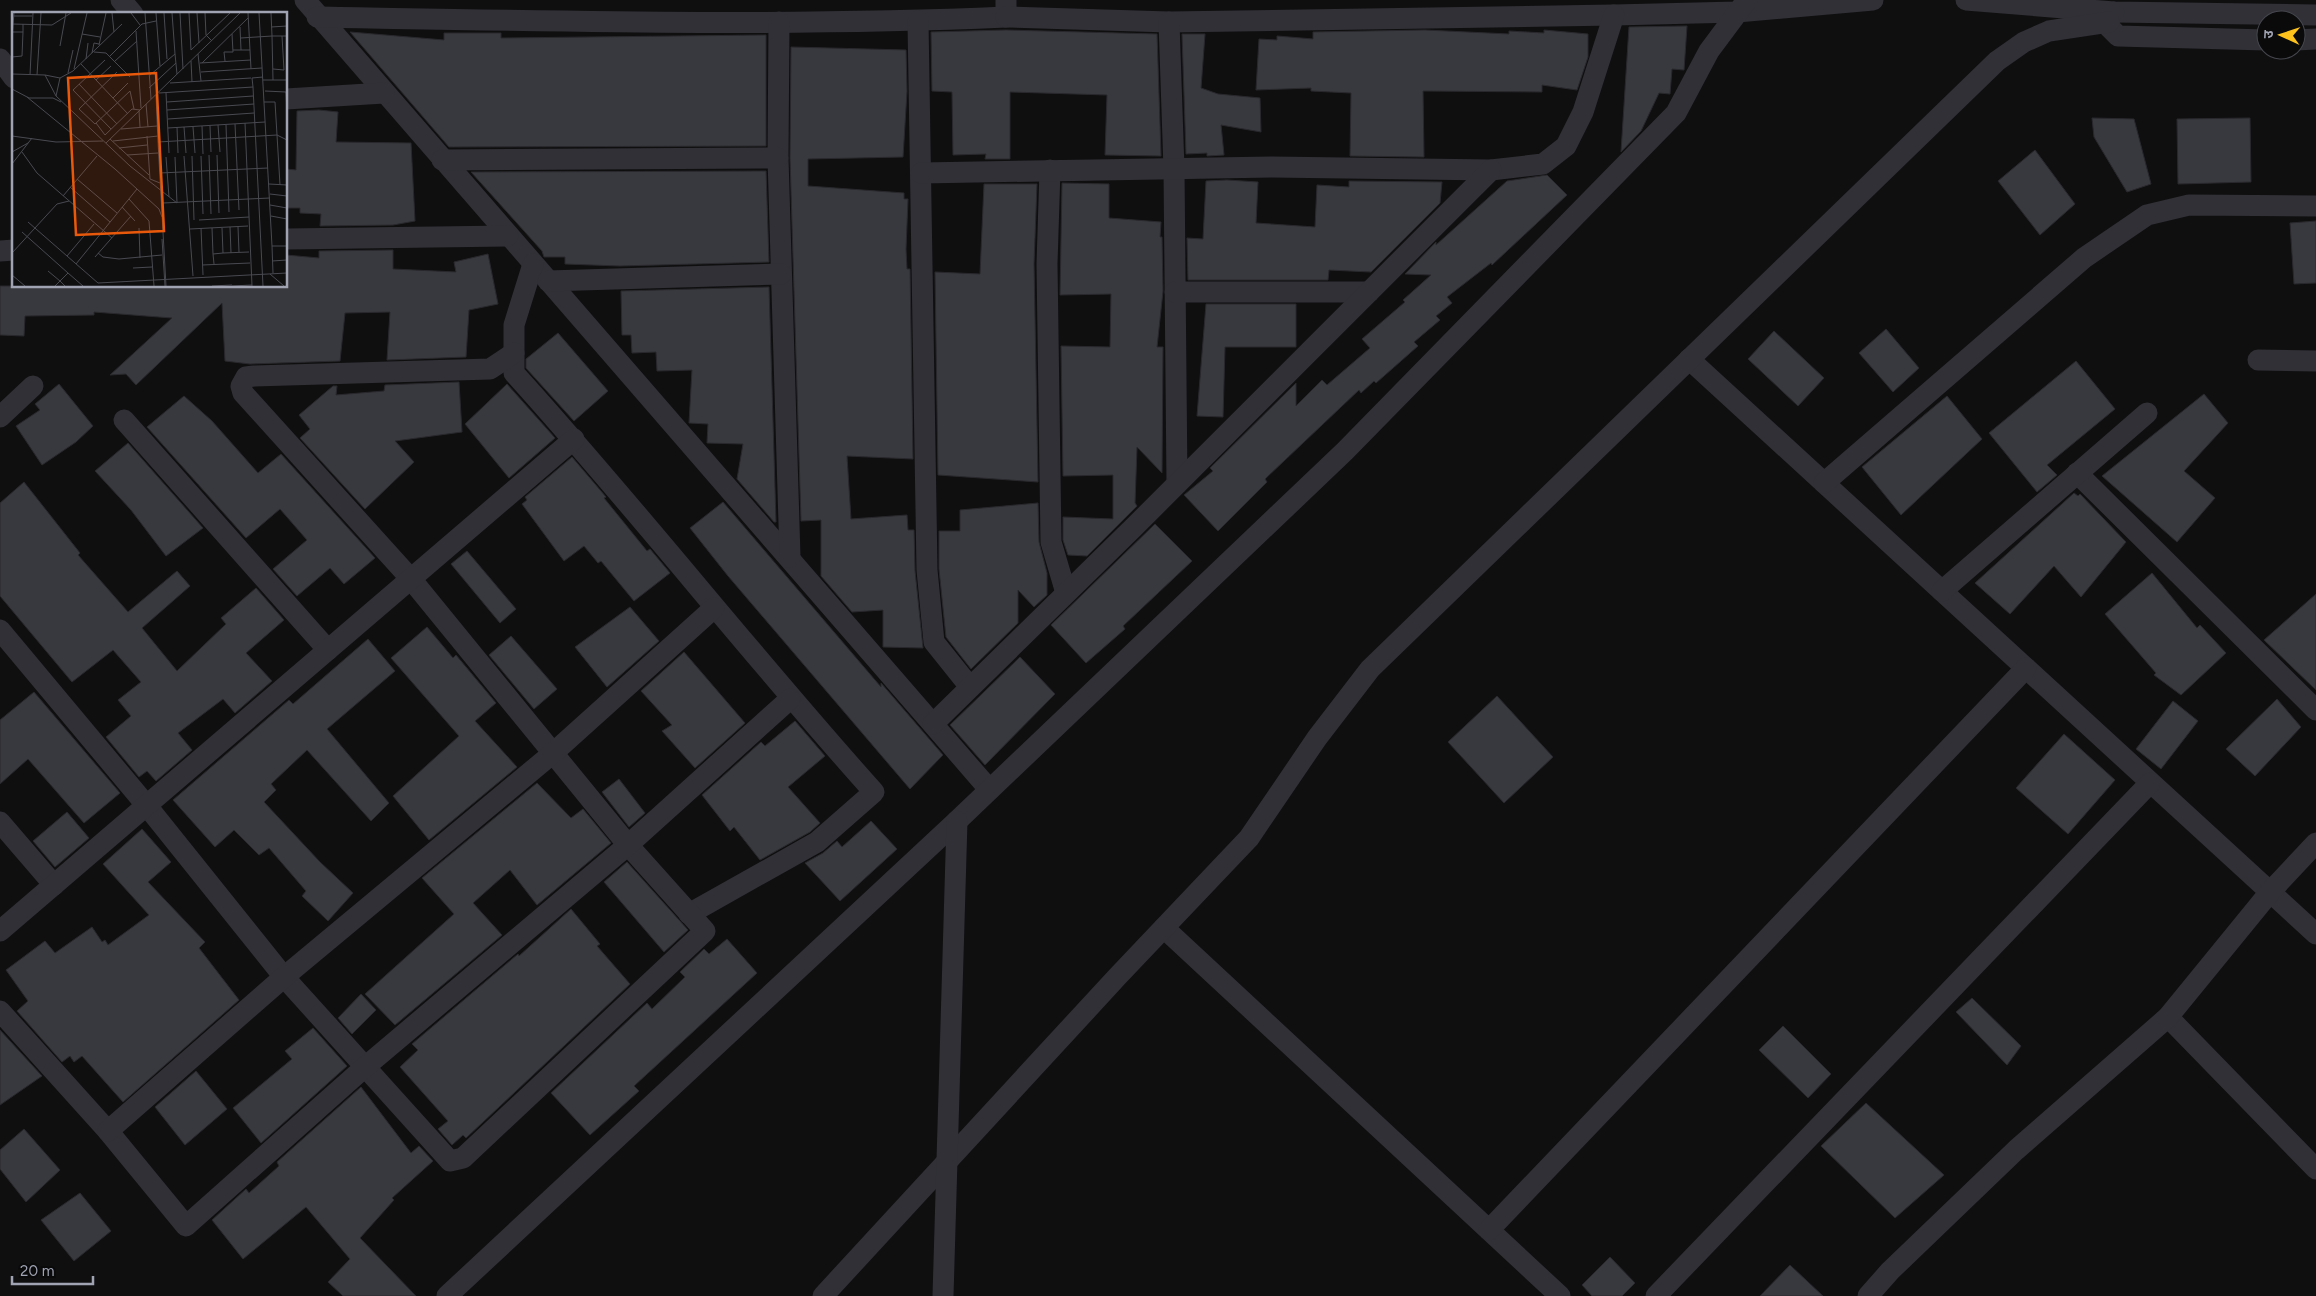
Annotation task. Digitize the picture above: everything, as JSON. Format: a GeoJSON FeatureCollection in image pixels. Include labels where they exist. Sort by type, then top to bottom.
{"type":"FeatureCollection","features":[{"type":"Feature","properties":{"kind":"street"},"geometry":{"type":"LineString","coordinates":[[121,0],[131,12]]}},
{"type":"Feature","properties":{"kind":"street"},"geometry":{"type":"LineString","coordinates":[[305,0],[317,17],[790,558],[989,789]]}},
{"type":"Feature","properties":{"kind":"street"},"geometry":{"type":"LineString","coordinates":[[317,17],[627,22],[918,21],[1006,9],[1169,22],[1475,8],[1614,15],[1742,6],[1873,0]]}},
{"type":"Feature","properties":{"kind":"street"},"geometry":{"type":"LineString","coordinates":[[1966,0],[2111,17],[2316,15]]}},
{"type":"Feature","properties":{"kind":"street"},"geometry":{"type":"LineString","coordinates":[[447,1296],[957,821],[1345,451],[1676,113],[1709,51],[1742,6]]}},
{"type":"Feature","properties":{"kind":"street"},"geometry":{"type":"LineString","coordinates":[[921,173],[1272,167],[1491,170],[1543,164],[1566,146],[1584,112],[1614,15]]}},
{"type":"Feature","properties":{"kind":"street"},"geometry":{"type":"LineString","coordinates":[[2111,17],[2112,33],[2128,37],[2256,40]]}},
{"type":"Feature","properties":{"kind":"street"},"geometry":{"type":"LineString","coordinates":[[824,1296],[945,1162],[1249,838],[1317,738],[1370,668],[1997,61],[2024,42],[2049,31],[2111,17]]}},
{"type":"Feature","properties":{"kind":"street"},"geometry":{"type":"LineString","coordinates":[[918,21],[928,570],[934,642],[970,688]]}},
{"type":"Feature","properties":{"kind":"street"},"geometry":{"type":"LineString","coordinates":[[779,22],[778,158],[790,558]]}},
{"type":"Feature","properties":{"kind":"street"},"geometry":{"type":"LineString","coordinates":[[1169,22],[1174,169],[1177,484]]}},
{"type":"Feature","properties":{"kind":"street"},"geometry":{"type":"LineString","coordinates":[[0,59],[12,75]]}},
{"type":"Feature","properties":{"kind":"street"},"geometry":{"type":"LineString","coordinates":[[288,99],[384,93]]}},
{"type":"Feature","properties":{"kind":"street"},"geometry":{"type":"LineString","coordinates":[[442,160],[778,158]]}},
{"type":"Feature","properties":{"kind":"street"},"geometry":{"type":"LineString","coordinates":[[1050,170],[1047,264],[1051,542],[1066,593]]}},
{"type":"Feature","properties":{"kind":"street"},"geometry":{"type":"LineString","coordinates":[[933,724],[1177,484],[1491,170]]}},
{"type":"Feature","properties":{"kind":"street"},"geometry":{"type":"LineString","coordinates":[[1824,483],[2084,258],[2147,215],[2189,205],[2316,206]]}},
{"type":"Feature","properties":{"kind":"street"},"geometry":{"type":"LineString","coordinates":[[288,239],[508,236]]}},
{"type":"Feature","properties":{"kind":"street"},"geometry":{"type":"LineString","coordinates":[[533,264],[514,325],[514,374],[574,439],[790,699],[874,792],[817,842],[690,914]]}},
{"type":"Feature","properties":{"kind":"street"},"geometry":{"type":"LineString","coordinates":[[548,281],[781,274]]}},
{"type":"Feature","properties":{"kind":"street"},"geometry":{"type":"LineString","coordinates":[[1175,292],[1369,292]]}},
{"type":"Feature","properties":{"kind":"street"},"geometry":{"type":"LineString","coordinates":[[0,630],[147,806],[284,977],[450,1161],[463,1158],[705,931],[628,845],[410,579],[243,393],[242,381],[246,377],[254,376],[490,369],[514,353]]}},
{"type":"Feature","properties":{"kind":"street"},"geometry":{"type":"LineString","coordinates":[[1689,359],[2316,934]]}},
{"type":"Feature","properties":{"kind":"street"},"geometry":{"type":"LineString","coordinates":[[2258,360],[2316,361]]}},
{"type":"Feature","properties":{"kind":"street"},"geometry":{"type":"LineString","coordinates":[[0,417],[33,386]]}},
{"type":"Feature","properties":{"kind":"street"},"geometry":{"type":"LineString","coordinates":[[1942,591],[2147,413]]}},
{"type":"Feature","properties":{"kind":"street"},"geometry":{"type":"LineString","coordinates":[[124,420],[328,650]]}},
{"type":"Feature","properties":{"kind":"street"},"geometry":{"type":"LineString","coordinates":[[0,931],[574,439]]}},
{"type":"Feature","properties":{"kind":"street"},"geometry":{"type":"LineString","coordinates":[[2077,473],[2316,710]]}},
{"type":"Feature","properties":{"kind":"street"},"geometry":{"type":"LineString","coordinates":[[108,1131],[284,977],[552,754],[714,608]]}},
{"type":"Feature","properties":{"kind":"street"},"geometry":{"type":"LineString","coordinates":[[1490,1230],[2026,668]]}},
{"type":"Feature","properties":{"kind":"street"},"geometry":{"type":"LineString","coordinates":[[0,1011],[108,1131],[186,1226],[365,1067],[628,845],[790,699]]}},
{"type":"Feature","properties":{"kind":"street"},"geometry":{"type":"LineString","coordinates":[[1656,1296],[2150,782]]}},
{"type":"Feature","properties":{"kind":"street"},"geometry":{"type":"LineString","coordinates":[[943,1296],[945,1162],[957,821]]}},
{"type":"Feature","properties":{"kind":"street"},"geometry":{"type":"LineString","coordinates":[[0,822],[54,885]]}},
{"type":"Feature","properties":{"kind":"street"},"geometry":{"type":"LineString","coordinates":[[1868,1296],[1890,1271],[2016,1150],[2168,1018],[2270,892],[2316,843]]}},
{"type":"Feature","properties":{"kind":"street"},"geometry":{"type":"LineString","coordinates":[[1164,928],[1560,1296]]}},
{"type":"Feature","properties":{"kind":"street"},"geometry":{"type":"LineString","coordinates":[[2168,1018],[2316,1169]]}},
{"type":"Feature","properties":{"kind":"building"},"geometry":{"type":"Polygon","coordinates":[[[1687,26],[1684,70],[1672,69],[1670,94],[1659,93],[1641,131],[1621,152],[1629,27],[1687,26]]]}},
{"type":"Feature","properties":{"kind":"building"},"geometry":{"type":"Polygon","coordinates":[[[1006,30],[1157,34],[1161,156],[1105,155],[1107,95],[1010,92],[1010,159],[985,159],[986,154],[953,155],[952,92],[932,91],[931,32],[1006,30]]]}},
{"type":"Feature","properties":{"kind":"building"},"geometry":{"type":"Polygon","coordinates":[[[1425,30],[1509,34],[1509,31],[1544,33],[1544,30],[1588,34],[1588,57],[1577,90],[1542,85],[1542,92],[1423,91],[1424,157],[1350,156],[1351,93],[1311,91],[1311,88],[1256,90],[1259,39],[1277,40],[1277,36],[1313,39],[1313,32],[1425,30]]]}},
{"type":"Feature","properties":{"kind":"building"},"geometry":{"type":"Polygon","coordinates":[[[350,32],[444,40],[444,33],[501,33],[501,38],[766,35],[766,146],[449,147],[350,32]]]}},
{"type":"Feature","properties":{"kind":"building"},"geometry":{"type":"Polygon","coordinates":[[[1182,34],[1205,34],[1201,88],[1218,94],[1260,98],[1261,132],[1221,125],[1224,155],[1207,156],[1207,153],[1186,154],[1182,34]]]}},
{"type":"Feature","properties":{"kind":"building"},"geometry":{"type":"Polygon","coordinates":[[[791,47],[906,50],[907,91],[903,157],[808,159],[808,186],[904,193],[904,199],[908,199],[906,249],[907,269],[910,269],[913,459],[847,456],[851,519],[907,515],[908,530],[914,530],[915,571],[923,648],[883,647],[883,610],[852,612],[821,576],[821,520],[801,521],[790,158],[791,47]]]}},
{"type":"Feature","properties":{"kind":"building"},"geometry":{"type":"Polygon","coordinates":[[[319,110],[338,112],[336,142],[411,143],[415,221],[393,225],[320,226],[321,214],[300,213],[300,208],[288,208],[288,169],[296,170],[297,111],[319,110]]]}},
{"type":"Feature","properties":{"kind":"building"},"geometry":{"type":"Polygon","coordinates":[[[2092,118],[2134,119],[2151,184],[2127,192],[2094,137],[2092,118]]]}},
{"type":"Feature","properties":{"kind":"building"},"geometry":{"type":"Polygon","coordinates":[[[2250,118],[2251,182],[2178,184],[2177,119],[2250,118]]]}},
{"type":"Feature","properties":{"kind":"building"},"geometry":{"type":"Polygon","coordinates":[[[2035,150],[2075,204],[2040,235],[1998,181],[2035,150]]]}},
{"type":"Feature","properties":{"kind":"building"},"geometry":{"type":"Polygon","coordinates":[[[766,171],[769,262],[620,266],[565,264],[565,257],[544,257],[542,251],[471,172],[766,171]]]}},
{"type":"Feature","properties":{"kind":"building"},"geometry":{"type":"Polygon","coordinates":[[[1547,175],[1567,195],[1492,265],[1491,263],[1447,297],[1452,303],[1436,316],[1440,320],[1414,342],[1418,346],[1376,383],[1374,381],[1361,393],[1359,390],[1265,479],[1267,482],[1218,531],[1184,495],[1213,471],[1210,468],[1296,383],[1296,406],[1322,380],[1327,385],[1370,348],[1362,339],[1405,302],[1403,300],[1431,275],[1405,274],[1436,242],[1436,245],[1507,181],[1547,175]]]}},
{"type":"Feature","properties":{"kind":"building"},"geometry":{"type":"Polygon","coordinates":[[[1206,181],[1258,182],[1256,223],[1315,227],[1317,185],[1349,187],[1349,181],[1442,182],[1440,203],[1371,272],[1329,270],[1328,280],[1188,280],[1187,238],[1203,239],[1206,181]]]}},
{"type":"Feature","properties":{"kind":"building"},"geometry":{"type":"Polygon","coordinates":[[[1062,183],[1109,184],[1109,218],[1161,222],[1163,291],[1157,347],[1163,347],[1162,473],[1137,447],[1135,503],[1137,506],[1087,556],[1068,555],[1063,540],[1063,517],[1113,519],[1113,475],[1063,476],[1061,346],[1110,347],[1111,294],[1060,295],[1062,183]]]}},
{"type":"Feature","properties":{"kind":"building"},"geometry":{"type":"Polygon","coordinates":[[[984,184],[1037,184],[1034,264],[1038,482],[938,475],[935,272],[980,274],[984,184]]]}},
{"type":"Feature","properties":{"kind":"building"},"geometry":{"type":"Polygon","coordinates":[[[2316,221],[2316,283],[2294,284],[2290,223],[2316,221]]]}},
{"type":"Feature","properties":{"kind":"building"},"geometry":{"type":"Polygon","coordinates":[[[393,250],[393,269],[456,272],[454,262],[488,254],[498,304],[469,310],[466,357],[387,360],[390,312],[345,313],[340,361],[250,364],[225,361],[222,303],[136,385],[126,374],[110,375],[172,318],[94,312],[94,315],[25,316],[24,336],[0,335],[0,286],[12,286],[12,288],[288,288],[288,255],[319,258],[319,251],[393,250]]]}},
{"type":"Feature","properties":{"kind":"building"},"geometry":{"type":"Polygon","coordinates":[[[769,287],[776,522],[737,479],[743,444],[707,443],[708,424],[689,423],[692,370],[657,371],[656,352],[632,353],[631,335],[622,335],[621,291],[769,287]]]}},
{"type":"Feature","properties":{"kind":"building"},"geometry":{"type":"Polygon","coordinates":[[[1206,304],[1296,304],[1296,347],[1225,347],[1223,417],[1197,416],[1206,304]]]}},
{"type":"Feature","properties":{"kind":"building"},"geometry":{"type":"Polygon","coordinates":[[[1886,329],[1919,368],[1893,392],[1859,353],[1886,329]]]}},
{"type":"Feature","properties":{"kind":"building"},"geometry":{"type":"Polygon","coordinates":[[[1774,331],[1824,378],[1798,406],[1748,359],[1774,331]]]}},
{"type":"Feature","properties":{"kind":"building"},"geometry":{"type":"Polygon","coordinates":[[[558,333],[608,391],[574,421],[526,368],[526,359],[558,333]]]}},
{"type":"Feature","properties":{"kind":"building"},"geometry":{"type":"Polygon","coordinates":[[[2076,361],[2115,409],[2047,465],[2057,475],[2037,492],[1989,433],[2076,361]]]}},
{"type":"Feature","properties":{"kind":"building"},"geometry":{"type":"Polygon","coordinates":[[[459,382],[462,432],[395,441],[414,462],[365,509],[300,438],[310,429],[299,415],[333,386],[337,386],[336,395],[384,391],[385,385],[459,382]]]}},
{"type":"Feature","properties":{"kind":"building"},"geometry":{"type":"Polygon","coordinates":[[[59,384],[93,426],[76,442],[42,465],[16,426],[40,410],[35,404],[59,384]]]}},
{"type":"Feature","properties":{"kind":"building"},"geometry":{"type":"Polygon","coordinates":[[[507,384],[555,438],[509,478],[465,424],[507,384]]]}},
{"type":"Feature","properties":{"kind":"building"},"geometry":{"type":"Polygon","coordinates":[[[2204,394],[2228,423],[2184,471],[2215,498],[2177,542],[2102,476],[2204,394]]]}},
{"type":"Feature","properties":{"kind":"building"},"geometry":{"type":"Polygon","coordinates":[[[184,396],[212,421],[258,473],[281,454],[375,558],[344,584],[330,568],[297,596],[273,569],[307,540],[280,509],[246,538],[147,427],[184,396]]]}},
{"type":"Feature","properties":{"kind":"building"},"geometry":{"type":"Polygon","coordinates":[[[1947,396],[1982,439],[1901,515],[1862,467],[1947,396]]]}},
{"type":"Feature","properties":{"kind":"building"},"geometry":{"type":"Polygon","coordinates":[[[128,443],[203,528],[166,556],[131,510],[95,471],[128,443]]]}},
{"type":"Feature","properties":{"kind":"building"},"geometry":{"type":"Polygon","coordinates":[[[572,457],[606,497],[604,498],[647,551],[650,549],[670,573],[634,601],[601,561],[598,563],[584,546],[564,561],[522,504],[527,500],[525,497],[572,457]]]}},
{"type":"Feature","properties":{"kind":"building"},"geometry":{"type":"Polygon","coordinates":[[[24,482],[80,553],[78,555],[128,612],[177,571],[190,586],[142,628],[177,671],[226,624],[221,618],[256,588],[284,620],[246,653],[272,681],[235,713],[223,699],[178,733],[192,750],[156,781],[147,771],[139,777],[106,737],[131,716],[118,700],[141,682],[113,650],[72,682],[0,596],[0,503],[24,482]]]}},
{"type":"Feature","properties":{"kind":"building"},"geometry":{"type":"Polygon","coordinates":[[[2074,493],[2078,496],[2080,494],[2126,542],[2081,597],[2054,566],[2010,614],[1975,583],[2074,493]]]}},
{"type":"Feature","properties":{"kind":"building"},"geometry":{"type":"Polygon","coordinates":[[[723,502],[881,687],[881,683],[943,755],[910,789],[728,576],[690,528],[723,502]]]}},
{"type":"Feature","properties":{"kind":"building"},"geometry":{"type":"Polygon","coordinates":[[[1038,503],[1039,542],[1047,573],[1047,595],[1034,607],[1018,590],[1018,623],[971,669],[946,637],[939,569],[939,531],[960,531],[960,510],[1038,503]]]}},
{"type":"Feature","properties":{"kind":"building"},"geometry":{"type":"Polygon","coordinates":[[[1155,524],[1192,561],[1123,626],[1125,629],[1086,663],[1051,625],[1155,524]]]}},
{"type":"Feature","properties":{"kind":"building"},"geometry":{"type":"Polygon","coordinates":[[[467,551],[516,609],[500,623],[451,564],[467,551]]]}},
{"type":"Feature","properties":{"kind":"building"},"geometry":{"type":"Polygon","coordinates":[[[2152,573],[2197,628],[2200,625],[2226,653],[2181,695],[2154,675],[2156,673],[2105,614],[2152,573]]]}},
{"type":"Feature","properties":{"kind":"building"},"geometry":{"type":"Polygon","coordinates":[[[2316,594],[2316,690],[2264,640],[2316,594]]]}},
{"type":"Feature","properties":{"kind":"building"},"geometry":{"type":"Polygon","coordinates":[[[630,607],[659,641],[607,687],[575,647],[630,607]]]}},
{"type":"Feature","properties":{"kind":"building"},"geometry":{"type":"Polygon","coordinates":[[[427,627],[453,658],[456,655],[496,703],[475,721],[517,767],[429,840],[393,796],[459,736],[391,658],[427,627]]]}},
{"type":"Feature","properties":{"kind":"building"},"geometry":{"type":"Polygon","coordinates":[[[511,636],[557,689],[534,709],[489,655],[511,636]]]}},
{"type":"Feature","properties":{"kind":"building"},"geometry":{"type":"Polygon","coordinates":[[[368,639],[395,671],[327,729],[389,803],[371,821],[307,750],[271,784],[276,790],[264,802],[320,862],[353,893],[328,921],[302,896],[306,891],[269,848],[259,855],[234,830],[215,847],[173,800],[289,700],[293,704],[368,639]]]}},
{"type":"Feature","properties":{"kind":"building"},"geometry":{"type":"Polygon","coordinates":[[[684,652],[745,723],[695,768],[662,731],[672,725],[641,691],[684,652]]]}},
{"type":"Feature","properties":{"kind":"building"},"geometry":{"type":"Polygon","coordinates":[[[1020,657],[1055,694],[985,765],[950,725],[1020,657]]]}},
{"type":"Feature","properties":{"kind":"building"},"geometry":{"type":"Polygon","coordinates":[[[34,692],[120,793],[84,823],[28,759],[0,784],[0,720],[34,692]]]}},
{"type":"Feature","properties":{"kind":"building"},"geometry":{"type":"Polygon","coordinates":[[[1497,696],[1553,757],[1504,803],[1448,742],[1497,696]]]}},
{"type":"Feature","properties":{"kind":"building"},"geometry":{"type":"Polygon","coordinates":[[[2277,699],[2301,727],[2255,776],[2226,749],[2277,699]]]}},
{"type":"Feature","properties":{"kind":"building"},"geometry":{"type":"Polygon","coordinates":[[[2173,701],[2198,721],[2161,769],[2136,749],[2173,701]]]}},
{"type":"Feature","properties":{"kind":"building"},"geometry":{"type":"Polygon","coordinates":[[[795,721],[825,756],[788,787],[820,823],[810,832],[760,860],[734,827],[730,831],[702,795],[761,742],[765,746],[795,721]]]}},
{"type":"Feature","properties":{"kind":"building"},"geometry":{"type":"Polygon","coordinates":[[[2064,734],[2115,780],[2068,834],[2016,788],[2064,734]]]}},
{"type":"Feature","properties":{"kind":"building"},"geometry":{"type":"Polygon","coordinates":[[[619,779],[645,813],[629,827],[602,792],[619,779]]]}},
{"type":"Feature","properties":{"kind":"building"},"geometry":{"type":"Polygon","coordinates":[[[537,783],[571,818],[583,809],[611,843],[537,905],[510,870],[473,903],[502,935],[395,1025],[365,994],[454,914],[422,878],[537,783]]]}},
{"type":"Feature","properties":{"kind":"building"},"geometry":{"type":"Polygon","coordinates":[[[67,812],[89,838],[55,867],[33,841],[67,812]]]}},
{"type":"Feature","properties":{"kind":"building"},"geometry":{"type":"Polygon","coordinates":[[[871,821],[897,849],[840,901],[805,863],[823,853],[837,841],[842,847],[871,821]]]}},
{"type":"Feature","properties":{"kind":"building"},"geometry":{"type":"Polygon","coordinates":[[[142,829],[171,862],[148,882],[205,942],[199,948],[239,1000],[123,1102],[82,1056],[74,1062],[70,1056],[62,1062],[17,1011],[28,1001],[6,970],[45,941],[55,953],[92,927],[102,942],[105,940],[108,945],[149,915],[103,864],[142,829]]]}},
{"type":"Feature","properties":{"kind":"building"},"geometry":{"type":"Polygon","coordinates":[[[627,862],[688,930],[664,952],[604,882],[627,862]]]}},
{"type":"Feature","properties":{"kind":"building"},"geometry":{"type":"Polygon","coordinates":[[[571,909],[600,944],[597,946],[630,984],[466,1138],[463,1135],[452,1145],[438,1129],[448,1121],[400,1067],[418,1050],[412,1044],[518,954],[519,956],[571,909]]]}},
{"type":"Feature","properties":{"kind":"building"},"geometry":{"type":"Polygon","coordinates":[[[727,939],[757,973],[634,1086],[639,1091],[590,1135],[551,1093],[647,1003],[652,1009],[685,977],[680,972],[704,949],[709,954],[727,939]]]}},
{"type":"Feature","properties":{"kind":"building"},"geometry":{"type":"Polygon","coordinates":[[[361,994],[376,1010],[352,1034],[338,1018],[361,994]]]}},
{"type":"Feature","properties":{"kind":"building"},"geometry":{"type":"Polygon","coordinates":[[[1972,998],[2021,1046],[2007,1065],[1956,1012],[1972,998]]]}},
{"type":"Feature","properties":{"kind":"building"},"geometry":{"type":"Polygon","coordinates":[[[1783,1026],[1831,1074],[1808,1098],[1759,1050],[1783,1026]]]}},
{"type":"Feature","properties":{"kind":"building"},"geometry":{"type":"Polygon","coordinates":[[[313,1028],[347,1066],[261,1143],[233,1108],[292,1059],[285,1051],[313,1028]]]}},
{"type":"Feature","properties":{"kind":"building"},"geometry":{"type":"Polygon","coordinates":[[[0,1030],[42,1076],[0,1105],[0,1030]]]}},
{"type":"Feature","properties":{"kind":"building"},"geometry":{"type":"Polygon","coordinates":[[[196,1071],[227,1109],[185,1145],[155,1107],[196,1071]]]}},
{"type":"Feature","properties":{"kind":"building"},"geometry":{"type":"Polygon","coordinates":[[[361,1087],[411,1153],[419,1146],[433,1161],[392,1198],[394,1200],[360,1238],[416,1296],[343,1296],[328,1282],[350,1259],[306,1207],[243,1259],[212,1220],[246,1189],[249,1193],[279,1166],[277,1162],[361,1087]]]}},
{"type":"Feature","properties":{"kind":"building"},"geometry":{"type":"Polygon","coordinates":[[[1866,1103],[1944,1175],[1895,1218],[1821,1146],[1866,1103]]]}},
{"type":"Feature","properties":{"kind":"building"},"geometry":{"type":"Polygon","coordinates":[[[24,1129],[60,1170],[26,1202],[0,1169],[0,1150],[24,1129]]]}},
{"type":"Feature","properties":{"kind":"building"},"geometry":{"type":"Polygon","coordinates":[[[80,1193],[111,1231],[74,1261],[41,1220],[80,1193]]]}},
{"type":"Feature","properties":{"kind":"building"},"geometry":{"type":"Polygon","coordinates":[[[1610,1257],[1635,1283],[1622,1296],[1592,1296],[1582,1285],[1610,1257]]]}},
{"type":"Feature","properties":{"kind":"building"},"geometry":{"type":"Polygon","coordinates":[[[1790,1265],[1823,1296],[1760,1296],[1790,1265]]]}}]}
